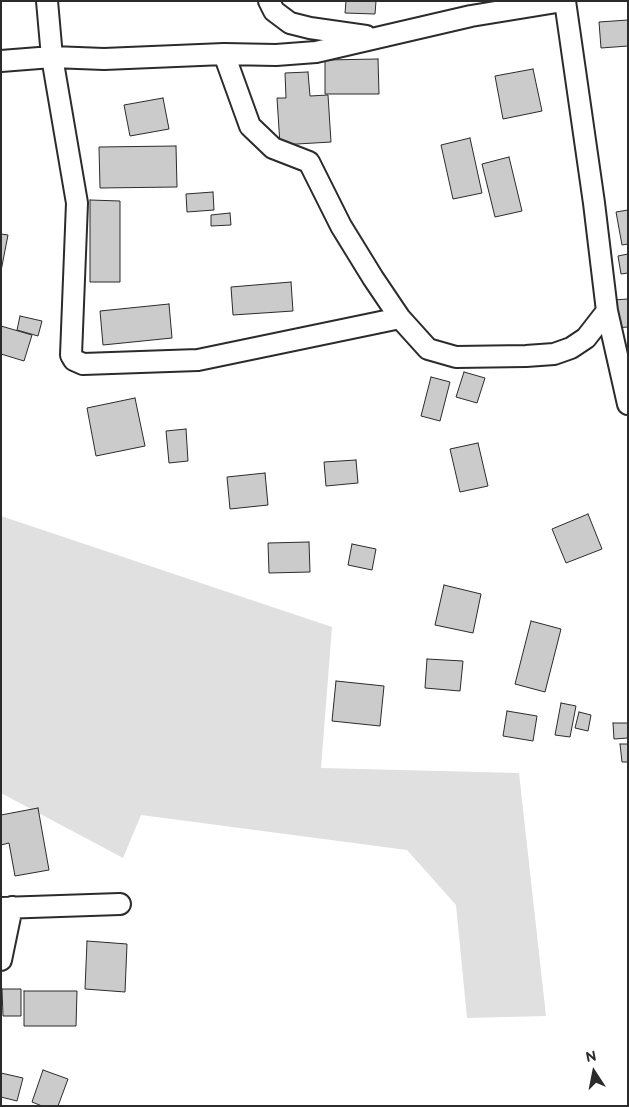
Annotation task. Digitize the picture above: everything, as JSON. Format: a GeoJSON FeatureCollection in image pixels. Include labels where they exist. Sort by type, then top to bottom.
{"type":"FeatureCollection","features":[{"type":"Feature","properties":{"kind":"street"},"geometry":{"type":"LineString","coordinates":[[47,1],[52,57],[77,203],[71,355],[74,360],[83,364],[198,360],[400,318]]}},
{"type":"Feature","properties":{"kind":"street"},"geometry":{"type":"LineString","coordinates":[[269,1],[274,11],[290,23],[310,28],[379,38]]}},
{"type":"Feature","properties":{"kind":"street"},"geometry":{"type":"LineString","coordinates":[[1,61],[52,57],[104,59],[224,54],[276,55],[316,52],[471,16],[564,1],[594,202],[607,311],[628,404]]}},
{"type":"Feature","properties":{"kind":"street"},"geometry":{"type":"LineString","coordinates":[[224,54],[250,126],[273,148],[309,162],[341,226],[373,278],[400,318],[428,349],[456,357],[554,354],[571,348],[586,338],[607,311]]}},
{"type":"Feature","properties":{"kind":"street"},"geometry":{"type":"LineString","coordinates":[[1,960],[7,907],[120,904]]}},
{"type":"Feature","properties":{"kind":"shaded area"},"geometry":{"type":"Polygon","coordinates":[[[1,516],[332,627],[321,768],[519,773],[546,1016],[467,1018],[456,905],[407,850],[141,815],[123,858],[1,793],[1,516]]]}},
{"type":"Feature","properties":{"kind":"building"},"geometry":{"type":"Polygon","coordinates":[[[346,1],[376,1],[375,14],[345,13],[346,1]]]}},
{"type":"Feature","properties":{"kind":"building"},"geometry":{"type":"Polygon","coordinates":[[[628,20],[628,46],[601,48],[599,22],[628,20]]]}},
{"type":"Feature","properties":{"kind":"building"},"geometry":{"type":"Polygon","coordinates":[[[378,59],[379,94],[325,94],[325,60],[378,59]]]}},
{"type":"Feature","properties":{"kind":"building"},"geometry":{"type":"Polygon","coordinates":[[[533,69],[542,111],[503,119],[495,76],[533,69]]]}},
{"type":"Feature","properties":{"kind":"building"},"geometry":{"type":"Polygon","coordinates":[[[308,72],[310,96],[328,95],[331,142],[280,145],[277,98],[286,98],[285,73],[308,72]]]}},
{"type":"Feature","properties":{"kind":"building"},"geometry":{"type":"Polygon","coordinates":[[[163,98],[169,129],[130,136],[124,105],[163,98]]]}},
{"type":"Feature","properties":{"kind":"building"},"geometry":{"type":"Polygon","coordinates":[[[470,138],[482,193],[453,199],[441,145],[470,138]]]}},
{"type":"Feature","properties":{"kind":"building"},"geometry":{"type":"Polygon","coordinates":[[[176,146],[177,187],[100,188],[99,147],[176,146]]]}},
{"type":"Feature","properties":{"kind":"building"},"geometry":{"type":"Polygon","coordinates":[[[509,157],[522,211],[495,217],[482,164],[509,157]]]}},
{"type":"Feature","properties":{"kind":"building"},"geometry":{"type":"Polygon","coordinates":[[[213,192],[214,210],[187,212],[186,194],[213,192]]]}},
{"type":"Feature","properties":{"kind":"building"},"geometry":{"type":"Polygon","coordinates":[[[90,200],[120,201],[120,282],[90,282],[90,200]]]}},
{"type":"Feature","properties":{"kind":"building"},"geometry":{"type":"Polygon","coordinates":[[[628,210],[628,244],[622,245],[616,212],[628,210]]]}},
{"type":"Feature","properties":{"kind":"building"},"geometry":{"type":"Polygon","coordinates":[[[230,213],[231,225],[211,226],[211,215],[230,213]]]}},
{"type":"Feature","properties":{"kind":"building"},"geometry":{"type":"Polygon","coordinates":[[[1,234],[8,235],[1,271],[1,234]]]}},
{"type":"Feature","properties":{"kind":"building"},"geometry":{"type":"Polygon","coordinates":[[[628,254],[628,273],[621,274],[618,256],[628,254]]]}},
{"type":"Feature","properties":{"kind":"building"},"geometry":{"type":"Polygon","coordinates":[[[291,282],[293,311],[233,315],[231,287],[291,282]]]}},
{"type":"Feature","properties":{"kind":"building"},"geometry":{"type":"Polygon","coordinates":[[[628,299],[628,327],[615,328],[613,300],[628,299]]]}},
{"type":"Feature","properties":{"kind":"building"},"geometry":{"type":"Polygon","coordinates":[[[169,304],[172,338],[103,345],[100,311],[169,304]]]}},
{"type":"Feature","properties":{"kind":"building"},"geometry":{"type":"Polygon","coordinates":[[[20,316],[42,321],[38,336],[17,330],[20,316]]]}},
{"type":"Feature","properties":{"kind":"building"},"geometry":{"type":"Polygon","coordinates":[[[1,326],[32,335],[24,361],[1,354],[1,326]]]}},
{"type":"Feature","properties":{"kind":"building"},"geometry":{"type":"Polygon","coordinates":[[[464,372],[485,378],[477,403],[456,397],[464,372]]]}},
{"type":"Feature","properties":{"kind":"building"},"geometry":{"type":"Polygon","coordinates":[[[431,377],[450,382],[440,421],[421,416],[431,377]]]}},
{"type":"Feature","properties":{"kind":"building"},"geometry":{"type":"Polygon","coordinates":[[[135,398],[145,446],[96,456],[87,408],[135,398]]]}},
{"type":"Feature","properties":{"kind":"building"},"geometry":{"type":"Polygon","coordinates":[[[186,429],[188,461],[169,463],[166,431],[186,429]]]}},
{"type":"Feature","properties":{"kind":"building"},"geometry":{"type":"Polygon","coordinates":[[[478,443],[488,486],[460,492],[450,449],[478,443]]]}},
{"type":"Feature","properties":{"kind":"building"},"geometry":{"type":"Polygon","coordinates":[[[356,460],[358,483],[326,486],[324,462],[356,460]]]}},
{"type":"Feature","properties":{"kind":"building"},"geometry":{"type":"Polygon","coordinates":[[[265,473],[268,505],[230,509],[227,477],[265,473]]]}},
{"type":"Feature","properties":{"kind":"building"},"geometry":{"type":"Polygon","coordinates":[[[588,514],[602,549],[566,563],[552,529],[588,514]]]}},
{"type":"Feature","properties":{"kind":"building"},"geometry":{"type":"Polygon","coordinates":[[[309,542],[310,572],[269,573],[268,543],[309,542]]]}},
{"type":"Feature","properties":{"kind":"building"},"geometry":{"type":"Polygon","coordinates":[[[352,544],[376,549],[372,570],[348,565],[352,544]]]}},
{"type":"Feature","properties":{"kind":"building"},"geometry":{"type":"Polygon","coordinates":[[[444,585],[481,594],[473,633],[435,625],[444,585]]]}},
{"type":"Feature","properties":{"kind":"building"},"geometry":{"type":"Polygon","coordinates":[[[531,621],[561,629],[545,692],[515,684],[531,621]]]}},
{"type":"Feature","properties":{"kind":"building"},"geometry":{"type":"Polygon","coordinates":[[[427,659],[463,661],[460,691],[425,688],[427,659]]]}},
{"type":"Feature","properties":{"kind":"building"},"geometry":{"type":"Polygon","coordinates":[[[336,681],[384,686],[380,726],[332,721],[336,681]]]}},
{"type":"Feature","properties":{"kind":"building"},"geometry":{"type":"Polygon","coordinates":[[[561,703],[576,706],[570,737],[555,735],[561,703]]]}},
{"type":"Feature","properties":{"kind":"building"},"geometry":{"type":"Polygon","coordinates":[[[507,711],[537,716],[533,741],[503,736],[507,711]]]}},
{"type":"Feature","properties":{"kind":"building"},"geometry":{"type":"Polygon","coordinates":[[[579,712],[591,715],[588,731],[575,728],[579,712]]]}},
{"type":"Feature","properties":{"kind":"building"},"geometry":{"type":"Polygon","coordinates":[[[613,723],[628,723],[628,738],[614,739],[613,723]]]}},
{"type":"Feature","properties":{"kind":"building"},"geometry":{"type":"Polygon","coordinates":[[[620,744],[628,744],[628,762],[622,762],[620,744]]]}},
{"type":"Feature","properties":{"kind":"building"},"geometry":{"type":"Polygon","coordinates":[[[38,808],[49,870],[15,876],[9,843],[1,845],[1,815],[38,808]]]}},
{"type":"Feature","properties":{"kind":"building"},"geometry":{"type":"Polygon","coordinates":[[[87,941],[127,944],[125,992],[85,989],[87,941]]]}},
{"type":"Feature","properties":{"kind":"building"},"geometry":{"type":"Polygon","coordinates":[[[2,989],[21,989],[21,1016],[3,1016],[2,989]]]}},
{"type":"Feature","properties":{"kind":"building"},"geometry":{"type":"Polygon","coordinates":[[[24,991],[77,991],[76,1026],[24,1026],[24,991]]]}},
{"type":"Feature","properties":{"kind":"building"},"geometry":{"type":"Polygon","coordinates":[[[43,1070],[68,1079],[58,1106],[42,1106],[32,1102],[43,1070]]]}},
{"type":"Feature","properties":{"kind":"building"},"geometry":{"type":"Polygon","coordinates":[[[1,1073],[23,1078],[17,1101],[1,1097],[1,1073]]]}}]}
